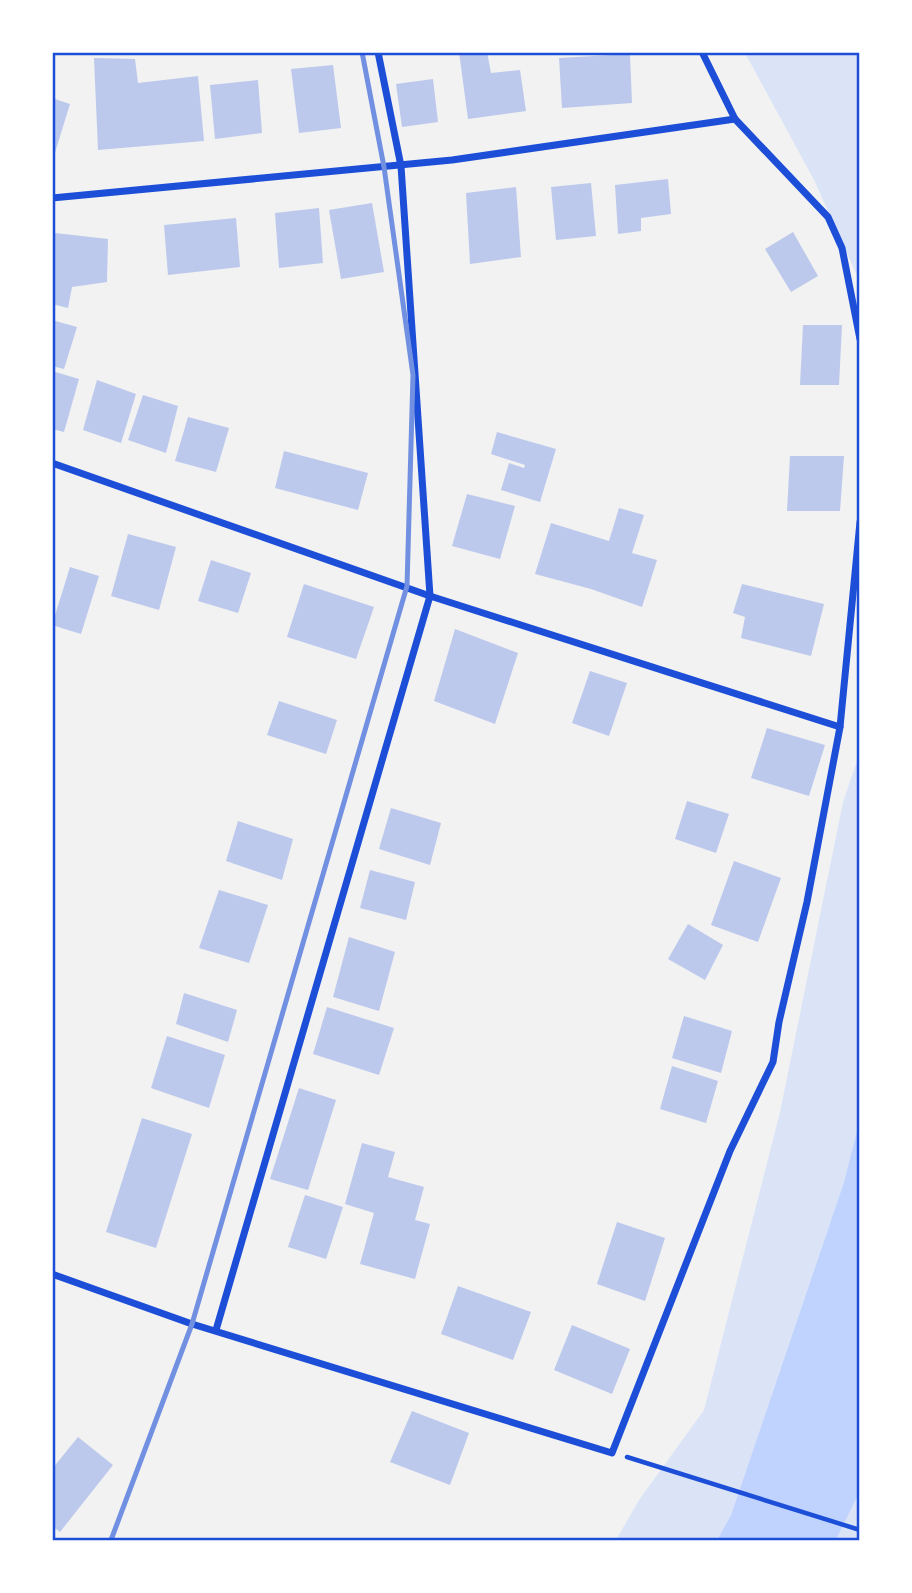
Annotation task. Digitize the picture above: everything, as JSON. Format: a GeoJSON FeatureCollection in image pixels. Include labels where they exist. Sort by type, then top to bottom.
{"type":"FeatureCollection","features":[{"type":"Feature","properties":{"kind":"street"},"geometry":{"type":"LineString","coordinates":[[216,1330],[430,596],[401,166],[378,52]]}},
{"type":"Feature","properties":{"kind":"street"},"geometry":{"type":"LineString","coordinates":[[702,52],[735,119],[828,217],[842,247],[859,339]]}},
{"type":"Feature","properties":{"kind":"street"},"geometry":{"type":"LineString","coordinates":[[52,198],[401,166],[735,119]]}},
{"type":"Feature","properties":{"kind":"street"},"geometry":{"type":"LineString","coordinates":[[52,463],[430,596],[839,727]]}},
{"type":"Feature","properties":{"kind":"street"},"geometry":{"type":"LineString","coordinates":[[52,1274],[191,1324],[612,1453],[730,1152],[773,1062],[779,1022],[807,902],[839,727],[859,522]]}},
{"type":"Feature","properties":{"kind":"path"},"geometry":{"type":"LineString","coordinates":[[626,1456],[859,1530]]}},
{"type":"Feature","properties":{"kind":"shaded area"},"geometry":{"type":"Polygon","coordinates":[[[745,53],[859,53],[859,280],[814,180],[745,53]]]}},
{"type":"Feature","properties":{"kind":"shaded area"},"geometry":{"type":"Polygon","coordinates":[[[859,755],[860,1124],[844,1182],[731,1515],[717,1540],[616,1540],[639,1500],[704,1410],[780,1112],[843,802],[859,755]]]}},
{"type":"Feature","properties":{"kind":"shaded area"},"geometry":{"type":"Polygon","coordinates":[[[859,1493],[859,1540],[836,1540],[859,1493]]]}},
{"type":"Feature","properties":{"kind":"water"},"geometry":{"type":"Polygon","coordinates":[[[859,1124],[859,1493],[836,1540],[717,1540],[731,1515],[844,1182],[859,1124]]]}},
{"type":"Feature","properties":{"kind":"building"},"geometry":{"type":"Polygon","coordinates":[[[459,52],[487,52],[491,73],[520,70],[526,111],[468,119],[459,52]]]}},
{"type":"Feature","properties":{"kind":"building"},"geometry":{"type":"Polygon","coordinates":[[[630,54],[632,103],[562,108],[559,58],[630,54]]]}},
{"type":"Feature","properties":{"kind":"building"},"geometry":{"type":"Polygon","coordinates":[[[94,58],[135,59],[138,83],[198,76],[204,141],[98,150],[94,58]]]}},
{"type":"Feature","properties":{"kind":"building"},"geometry":{"type":"Polygon","coordinates":[[[333,65],[341,128],[299,133],[291,69],[333,65]]]}},
{"type":"Feature","properties":{"kind":"building"},"geometry":{"type":"Polygon","coordinates":[[[433,79],[438,122],[402,127],[396,84],[433,79]]]}},
{"type":"Feature","properties":{"kind":"building"},"geometry":{"type":"Polygon","coordinates":[[[258,80],[262,133],[215,139],[210,85],[258,80]]]}},
{"type":"Feature","properties":{"kind":"building"},"geometry":{"type":"Polygon","coordinates":[[[52,98],[70,104],[53,159],[52,159],[52,98]]]}},
{"type":"Feature","properties":{"kind":"building"},"geometry":{"type":"Polygon","coordinates":[[[668,179],[671,214],[641,218],[641,231],[618,234],[615,185],[668,179]]]}},
{"type":"Feature","properties":{"kind":"building"},"geometry":{"type":"Polygon","coordinates":[[[591,183],[596,236],[556,240],[551,187],[591,183]]]}},
{"type":"Feature","properties":{"kind":"building"},"geometry":{"type":"Polygon","coordinates":[[[516,187],[521,257],[470,264],[466,193],[516,187]]]}},
{"type":"Feature","properties":{"kind":"building"},"geometry":{"type":"Polygon","coordinates":[[[372,203],[384,272],[341,279],[329,210],[372,203]]]}},
{"type":"Feature","properties":{"kind":"building"},"geometry":{"type":"Polygon","coordinates":[[[319,208],[323,263],[279,268],[275,213],[319,208]]]}},
{"type":"Feature","properties":{"kind":"building"},"geometry":{"type":"Polygon","coordinates":[[[236,218],[240,267],[168,275],[164,225],[236,218]]]}},
{"type":"Feature","properties":{"kind":"building"},"geometry":{"type":"Polygon","coordinates":[[[793,232],[818,276],[791,292],[765,249],[793,232]]]}},
{"type":"Feature","properties":{"kind":"building"},"geometry":{"type":"Polygon","coordinates":[[[55,233],[108,239],[107,282],[72,287],[68,308],[52,304],[52,241],[55,233]]]}},
{"type":"Feature","properties":{"kind":"building"},"geometry":{"type":"Polygon","coordinates":[[[52,320],[77,327],[64,369],[52,366],[52,320]]]}},
{"type":"Feature","properties":{"kind":"building"},"geometry":{"type":"Polygon","coordinates":[[[803,325],[842,325],[839,385],[800,385],[803,325]]]}},
{"type":"Feature","properties":{"kind":"building"},"geometry":{"type":"Polygon","coordinates":[[[52,371],[79,379],[64,432],[52,429],[52,371]]]}},
{"type":"Feature","properties":{"kind":"building"},"geometry":{"type":"Polygon","coordinates":[[[97,380],[136,394],[121,443],[83,430],[97,380]]]}},
{"type":"Feature","properties":{"kind":"building"},"geometry":{"type":"Polygon","coordinates":[[[143,395],[178,406],[166,453],[128,440],[143,395]]]}},
{"type":"Feature","properties":{"kind":"building"},"geometry":{"type":"Polygon","coordinates":[[[188,417],[229,428],[216,472],[175,461],[188,417]]]}},
{"type":"Feature","properties":{"kind":"building"},"geometry":{"type":"Polygon","coordinates":[[[497,432],[556,449],[540,502],[501,490],[509,463],[524,468],[525,465],[491,454],[497,432]]]}},
{"type":"Feature","properties":{"kind":"building"},"geometry":{"type":"Polygon","coordinates":[[[284,451],[368,473],[358,510],[275,488],[284,451]]]}},
{"type":"Feature","properties":{"kind":"building"},"geometry":{"type":"Polygon","coordinates":[[[790,456],[844,456],[840,511],[787,511],[790,456]]]}},
{"type":"Feature","properties":{"kind":"building"},"geometry":{"type":"Polygon","coordinates":[[[467,494],[515,506],[500,559],[452,546],[467,494]]]}},
{"type":"Feature","properties":{"kind":"building"},"geometry":{"type":"Polygon","coordinates":[[[619,508],[644,515],[632,553],[657,560],[642,607],[591,589],[535,574],[551,523],[609,541],[619,508]]]}},
{"type":"Feature","properties":{"kind":"building"},"geometry":{"type":"Polygon","coordinates":[[[128,534],[176,547],[159,610],[111,596],[128,534]]]}},
{"type":"Feature","properties":{"kind":"building"},"geometry":{"type":"Polygon","coordinates":[[[211,560],[251,573],[238,613],[198,601],[211,560]]]}},
{"type":"Feature","properties":{"kind":"building"},"geometry":{"type":"Polygon","coordinates":[[[70,567],[99,576],[81,634],[52,625],[70,567]]]}},
{"type":"Feature","properties":{"kind":"building"},"geometry":{"type":"Polygon","coordinates":[[[304,584],[374,607],[356,659],[287,637],[304,584]]]}},
{"type":"Feature","properties":{"kind":"building"},"geometry":{"type":"Polygon","coordinates":[[[742,584],[824,604],[811,656],[741,638],[745,617],[733,613],[742,584]]]}},
{"type":"Feature","properties":{"kind":"building"},"geometry":{"type":"Polygon","coordinates":[[[455,629],[518,653],[495,724],[434,701],[455,629]]]}},
{"type":"Feature","properties":{"kind":"building"},"geometry":{"type":"Polygon","coordinates":[[[590,671],[627,683],[609,736],[572,723],[590,671]]]}},
{"type":"Feature","properties":{"kind":"building"},"geometry":{"type":"Polygon","coordinates":[[[279,701],[337,720],[326,754],[267,735],[279,701]]]}},
{"type":"Feature","properties":{"kind":"building"},"geometry":{"type":"Polygon","coordinates":[[[767,728],[825,745],[809,796],[751,778],[767,728]]]}},
{"type":"Feature","properties":{"kind":"building"},"geometry":{"type":"Polygon","coordinates":[[[687,801],[729,814],[716,853],[675,839],[687,801]]]}},
{"type":"Feature","properties":{"kind":"building"},"geometry":{"type":"Polygon","coordinates":[[[391,808],[441,823],[430,865],[379,849],[391,808]]]}},
{"type":"Feature","properties":{"kind":"building"},"geometry":{"type":"Polygon","coordinates":[[[238,821],[293,839],[282,880],[226,861],[238,821]]]}},
{"type":"Feature","properties":{"kind":"building"},"geometry":{"type":"Polygon","coordinates":[[[734,861],[781,878],[758,942],[711,925],[734,861]]]}},
{"type":"Feature","properties":{"kind":"building"},"geometry":{"type":"Polygon","coordinates":[[[370,870],[415,882],[406,920],[360,908],[370,870]]]}},
{"type":"Feature","properties":{"kind":"building"},"geometry":{"type":"Polygon","coordinates":[[[219,890],[268,905],[249,963],[199,948],[219,890]]]}},
{"type":"Feature","properties":{"kind":"building"},"geometry":{"type":"Polygon","coordinates":[[[688,924],[723,945],[705,980],[668,959],[688,924]]]}},
{"type":"Feature","properties":{"kind":"building"},"geometry":{"type":"Polygon","coordinates":[[[349,937],[395,952],[379,1011],[333,997],[349,937]]]}},
{"type":"Feature","properties":{"kind":"building"},"geometry":{"type":"Polygon","coordinates":[[[184,993],[237,1010],[228,1042],[176,1024],[184,993]]]}},
{"type":"Feature","properties":{"kind":"building"},"geometry":{"type":"Polygon","coordinates":[[[327,1007],[394,1028],[379,1075],[313,1054],[327,1007]]]}},
{"type":"Feature","properties":{"kind":"building"},"geometry":{"type":"Polygon","coordinates":[[[684,1016],[732,1031],[721,1073],[672,1058],[684,1016]]]}},
{"type":"Feature","properties":{"kind":"building"},"geometry":{"type":"Polygon","coordinates":[[[167,1036],[225,1055],[209,1108],[151,1088],[167,1036]]]}},
{"type":"Feature","properties":{"kind":"building"},"geometry":{"type":"Polygon","coordinates":[[[672,1066],[718,1081],[706,1123],[660,1109],[672,1066]]]}},
{"type":"Feature","properties":{"kind":"building"},"geometry":{"type":"Polygon","coordinates":[[[299,1088],[336,1100],[308,1190],[270,1179],[299,1088]]]}},
{"type":"Feature","properties":{"kind":"building"},"geometry":{"type":"Polygon","coordinates":[[[142,1118],[192,1134],[156,1248],[106,1232],[142,1118]]]}},
{"type":"Feature","properties":{"kind":"building"},"geometry":{"type":"Polygon","coordinates":[[[362,1143],[395,1152],[388,1177],[424,1187],[415,1220],[430,1224],[415,1279],[360,1264],[374,1213],[345,1204],[362,1143]]]}},
{"type":"Feature","properties":{"kind":"building"},"geometry":{"type":"Polygon","coordinates":[[[305,1195],[343,1207],[326,1259],[288,1247],[305,1195]]]}},
{"type":"Feature","properties":{"kind":"building"},"geometry":{"type":"Polygon","coordinates":[[[617,1222],[665,1238],[645,1301],[597,1284],[617,1222]]]}},
{"type":"Feature","properties":{"kind":"building"},"geometry":{"type":"Polygon","coordinates":[[[458,1286],[531,1312],[513,1360],[441,1334],[458,1286]]]}},
{"type":"Feature","properties":{"kind":"building"},"geometry":{"type":"Polygon","coordinates":[[[572,1325],[630,1349],[612,1394],[554,1370],[572,1325]]]}},
{"type":"Feature","properties":{"kind":"building"},"geometry":{"type":"Polygon","coordinates":[[[412,1411],[469,1433],[450,1485],[390,1462],[412,1411]]]}},
{"type":"Feature","properties":{"kind":"building"},"geometry":{"type":"Polygon","coordinates":[[[78,1437],[113,1465],[60,1532],[52,1526],[52,1469],[78,1437]]]}},
{"type":"Feature","properties":{"kind":"railway"},"geometry":{"type":"LineString","coordinates":[[111,1540],[192,1324],[407,586],[413,375],[384,167],[362,52]]}}]}
